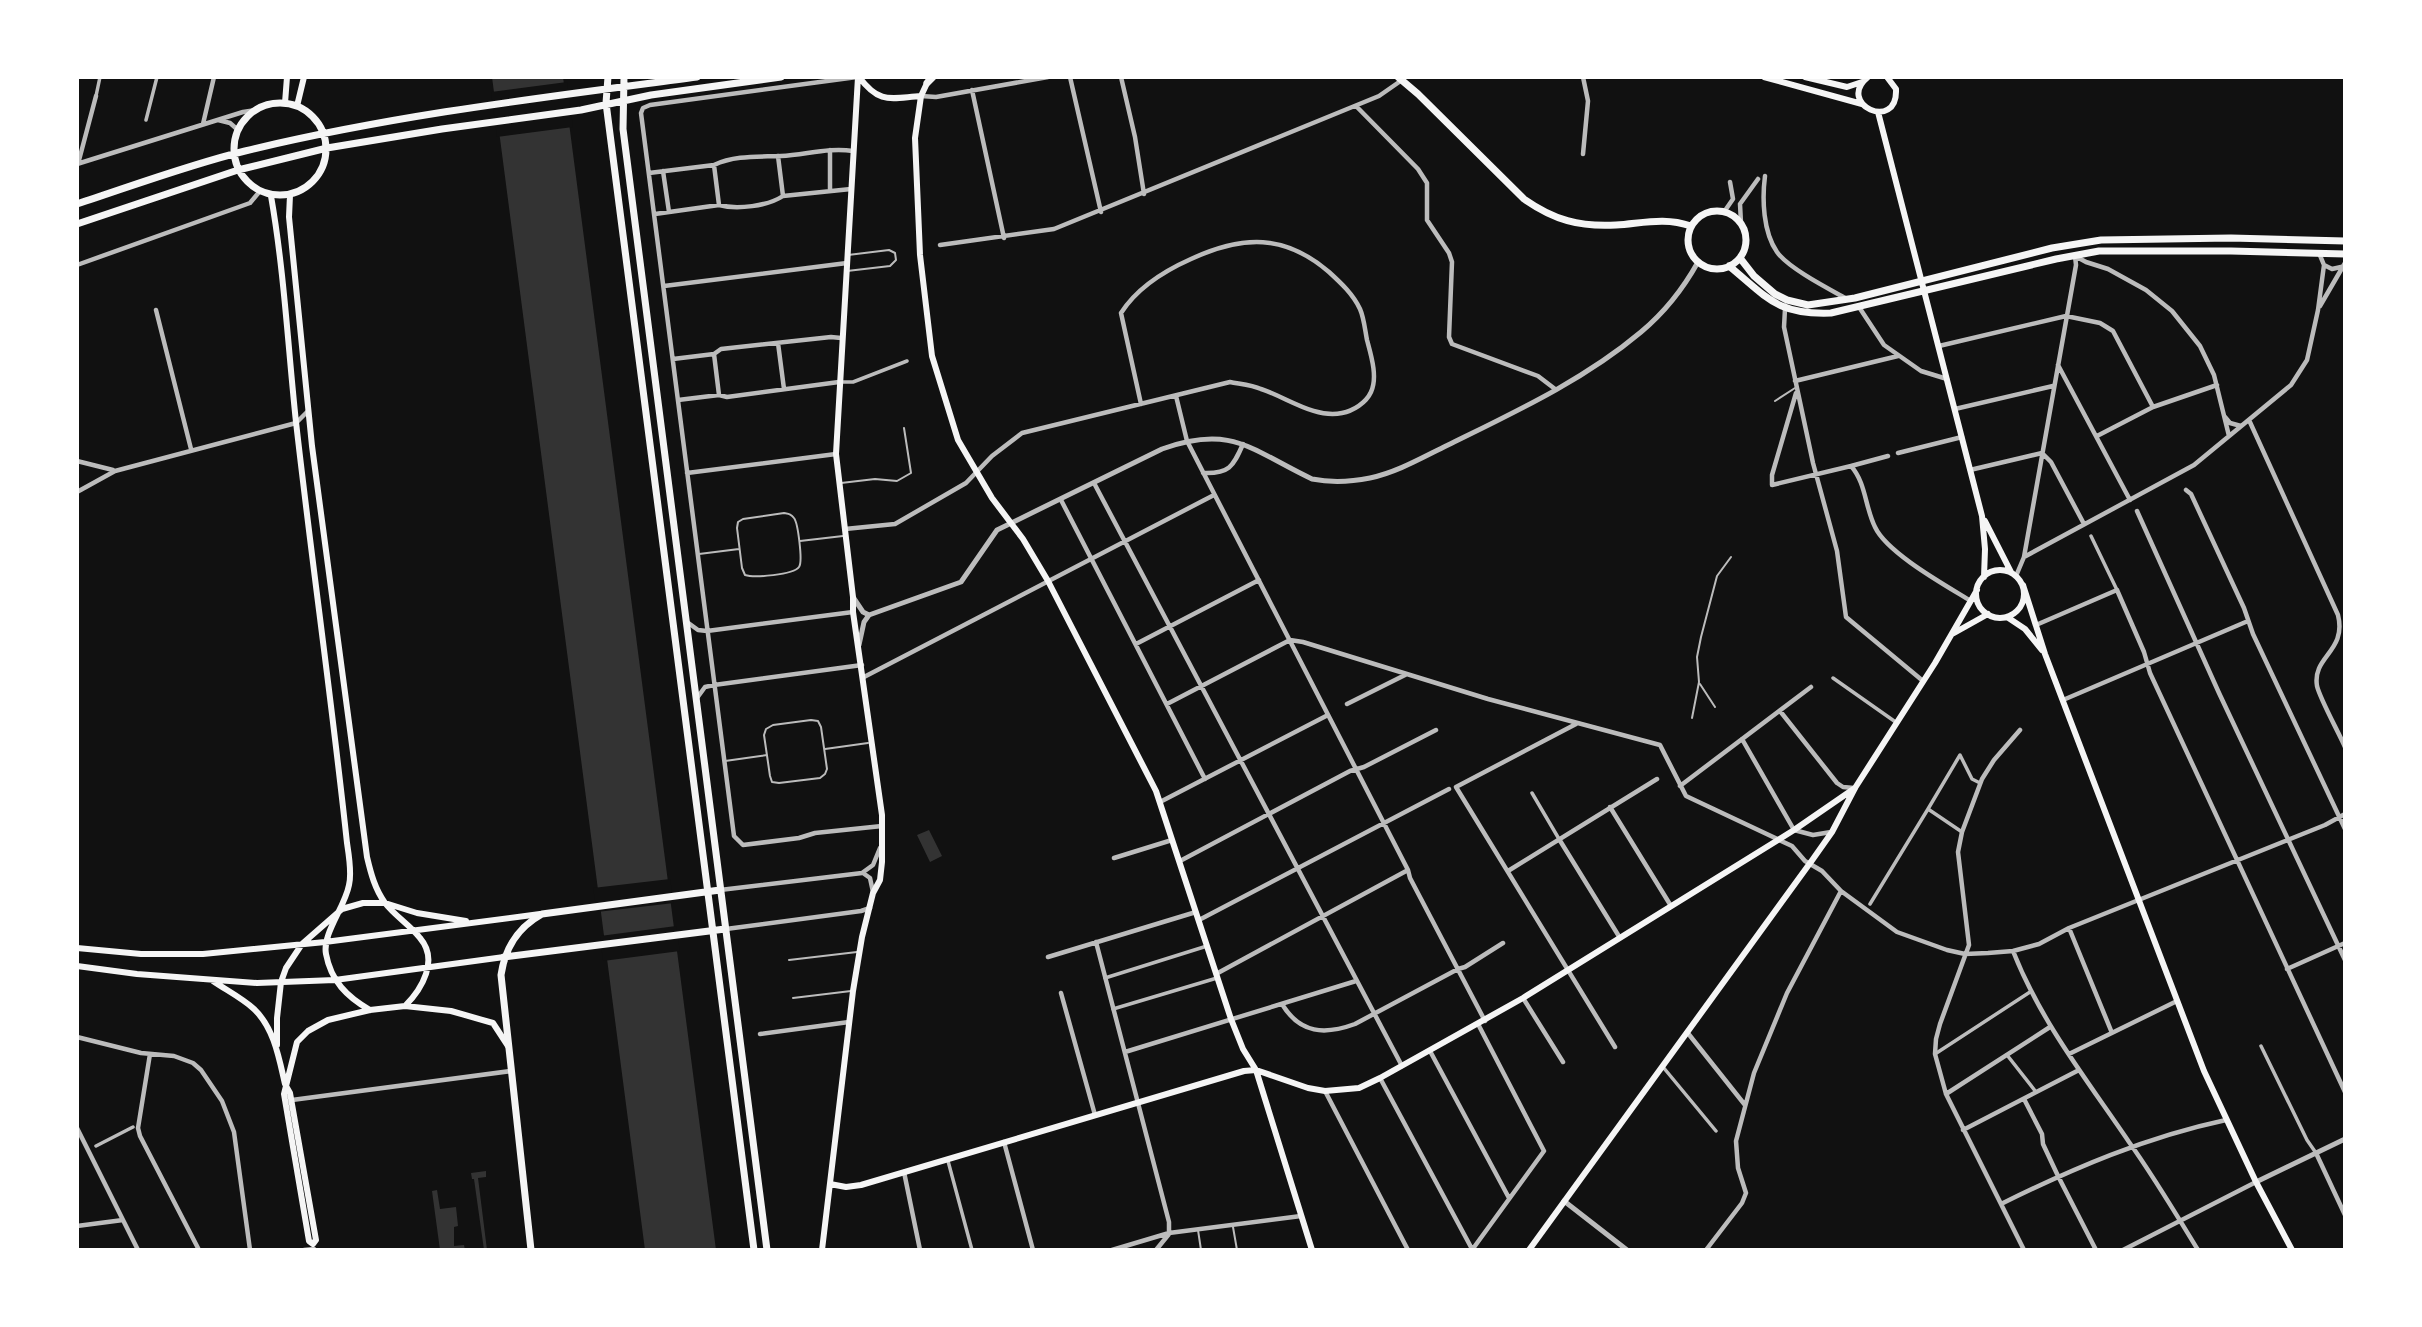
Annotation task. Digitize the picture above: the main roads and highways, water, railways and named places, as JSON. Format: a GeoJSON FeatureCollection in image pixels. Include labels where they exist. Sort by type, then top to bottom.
{"type":"FeatureCollection","features":[{"type":"Feature","properties":{"kind":"main road"},"geometry":{"type":"LineString","coordinates":[[285,103],[287,77]]}},
{"type":"Feature","properties":{"kind":"main road"},"geometry":{"type":"LineString","coordinates":[[298,106],[304,77]]}},
{"type":"Feature","properties":{"kind":"main road"},"geometry":{"type":"LineString","coordinates":[[608,77],[606,103],[754,1250]]}},
{"type":"Feature","properties":{"kind":"main road"},"geometry":{"type":"LineString","coordinates":[[624,77],[623,129],[767,1250]]}},
{"type":"Feature","properties":{"kind":"main road"},"geometry":{"type":"LineString","coordinates":[[77,204],[234,154],[324,133],[447,111],[697,77]]}},
{"type":"Feature","properties":{"kind":"main road"},"geometry":{"type":"LineString","coordinates":[[77,224],[239,170],[327,148],[581,110],[623,99],[781,77]]}},
{"type":"Feature","properties":{"kind":"main road"},"geometry":{"type":"LineString","coordinates":[[858,77],[868,89],[880,97],[893,100],[921,96]]}},
{"type":"Feature","properties":{"kind":"main road"},"geometry":{"type":"LineString","coordinates":[[822,1250],[853,991],[873,893],[880,880],[882,840],[873,742],[853,612],[836,454],[858,77]]}},
{"type":"Feature","properties":{"kind":"main road"},"geometry":{"type":"LineString","coordinates":[[1764,77],[1862,104],[1878,112],[1888,108],[1895,100],[1896,89],[1889,78]]}},
{"type":"Feature","properties":{"kind":"main road"},"geometry":{"type":"LineString","coordinates":[[1805,77],[1847,87],[1868,77]]}},
{"type":"Feature","properties":{"kind":"main road"},"geometry":{"type":"LineString","coordinates":[[1401,78],[1524,199],[1540,210],[1568,222],[1595,225],[1674,220],[1691,226]]}},
{"type":"Feature","properties":{"kind":"main road"},"geometry":{"type":"LineString","coordinates":[[930,79],[921,96],[914,159],[932,356],[958,440],[1048,581],[1160,802],[1231,1019],[1243,1049],[1256,1070],[1312,1250]]}},
{"type":"Feature","properties":{"kind":"main road"},"geometry":{"type":"LineString","coordinates":[[1862,82],[1858,93],[1862,104]]}},
{"type":"Feature","properties":{"kind":"main road"},"geometry":{"type":"LineString","coordinates":[[285,103],[298,106],[319,122],[324,133],[327,148],[322,170],[310,186],[290,195],[271,196],[247,182],[239,170],[234,154],[238,130],[249,114],[266,105],[285,103]]}},
{"type":"Feature","properties":{"kind":"main road"},"geometry":{"type":"LineString","coordinates":[[1529,1250],[1832,832],[1855,788],[1923,682],[1984,577],[1982,516],[1878,112]]}},
{"type":"Feature","properties":{"kind":"main road"},"geometry":{"type":"LineString","coordinates":[[290,195],[289,217],[309,410],[364,838],[372,881],[385,903],[425,944],[428,957],[424,983],[405,1006]]}},
{"type":"Feature","properties":{"kind":"main road"},"geometry":{"type":"LineString","coordinates":[[271,196],[348,846],[350,884],[342,909],[325,942],[326,955],[335,980],[353,1000],[370,1010]]}},
{"type":"Feature","properties":{"kind":"main road"},"geometry":{"type":"LineString","coordinates":[[1708,212],[1732,215],[1741,223],[1746,237],[1740,258],[1730,266],[1711,268],[1698,262],[1690,251],[1688,237],[1691,226],[1708,212]]}},
{"type":"Feature","properties":{"kind":"main road"},"geometry":{"type":"LineString","coordinates":[[1740,258],[1754,276],[1775,294],[1808,305],[1847,299],[2101,240],[2218,238],[2345,241]]}},
{"type":"Feature","properties":{"kind":"main road"},"geometry":{"type":"LineString","coordinates":[[1730,266],[1770,302],[1785,309],[1808,314],[1831,313],[2074,256],[2112,251],[2345,254]]}},
{"type":"Feature","properties":{"kind":"main road"},"geometry":{"type":"LineString","coordinates":[[1982,516],[2014,574],[2023,585],[2045,654],[2177,1001],[2226,1121],[2292,1250]]}},
{"type":"Feature","properties":{"kind":"main road"},"geometry":{"type":"LineString","coordinates":[[1984,577],[2001,570],[2014,574]]}},
{"type":"Feature","properties":{"kind":"main road"},"geometry":{"type":"LineString","coordinates":[[1977,590],[1978,601],[1988,614],[2007,617],[2022,604],[2023,585]]}},
{"type":"Feature","properties":{"kind":"main road"},"geometry":{"type":"LineString","coordinates":[[1952,634],[1988,614]]}},
{"type":"Feature","properties":{"kind":"main road"},"geometry":{"type":"LineString","coordinates":[[2007,617],[2025,629],[2045,654]]}},
{"type":"Feature","properties":{"kind":"main road"},"geometry":{"type":"LineString","coordinates":[[830,1184],[846,1187],[861,1185],[1232,1074],[1256,1070],[1325,1091],[1359,1088],[1482,1023],[1780,839],[1855,788]]}},
{"type":"Feature","properties":{"kind":"main road"},"geometry":{"type":"LineString","coordinates":[[77,948],[141,954],[203,954],[325,942],[720,890]]}},
{"type":"Feature","properties":{"kind":"main road"},"geometry":{"type":"LineString","coordinates":[[277,1050],[277,1018],[281,982],[286,968],[302,944],[342,909],[363,903],[385,903],[417,914],[474,922]]}},
{"type":"Feature","properties":{"kind":"main road"},"geometry":{"type":"LineString","coordinates":[[531,1250],[501,975],[504,957],[513,939],[530,920],[542,914]]}},
{"type":"Feature","properties":{"kind":"main road"},"geometry":{"type":"LineString","coordinates":[[77,966],[257,983],[335,980],[725,929]]}},
{"type":"Feature","properties":{"kind":"main road"},"geometry":{"type":"LineString","coordinates":[[211,979],[255,1010],[270,1031],[286,1086],[314,1248]]}},
{"type":"Feature","properties":{"kind":"main road"},"geometry":{"type":"LineString","coordinates":[[314,1248],[316,1240],[292,1100],[286,1086],[296,1042],[328,1020],[370,1010],[405,1006],[451,1011],[493,1023],[501,1032],[508,1048]]}}]}
